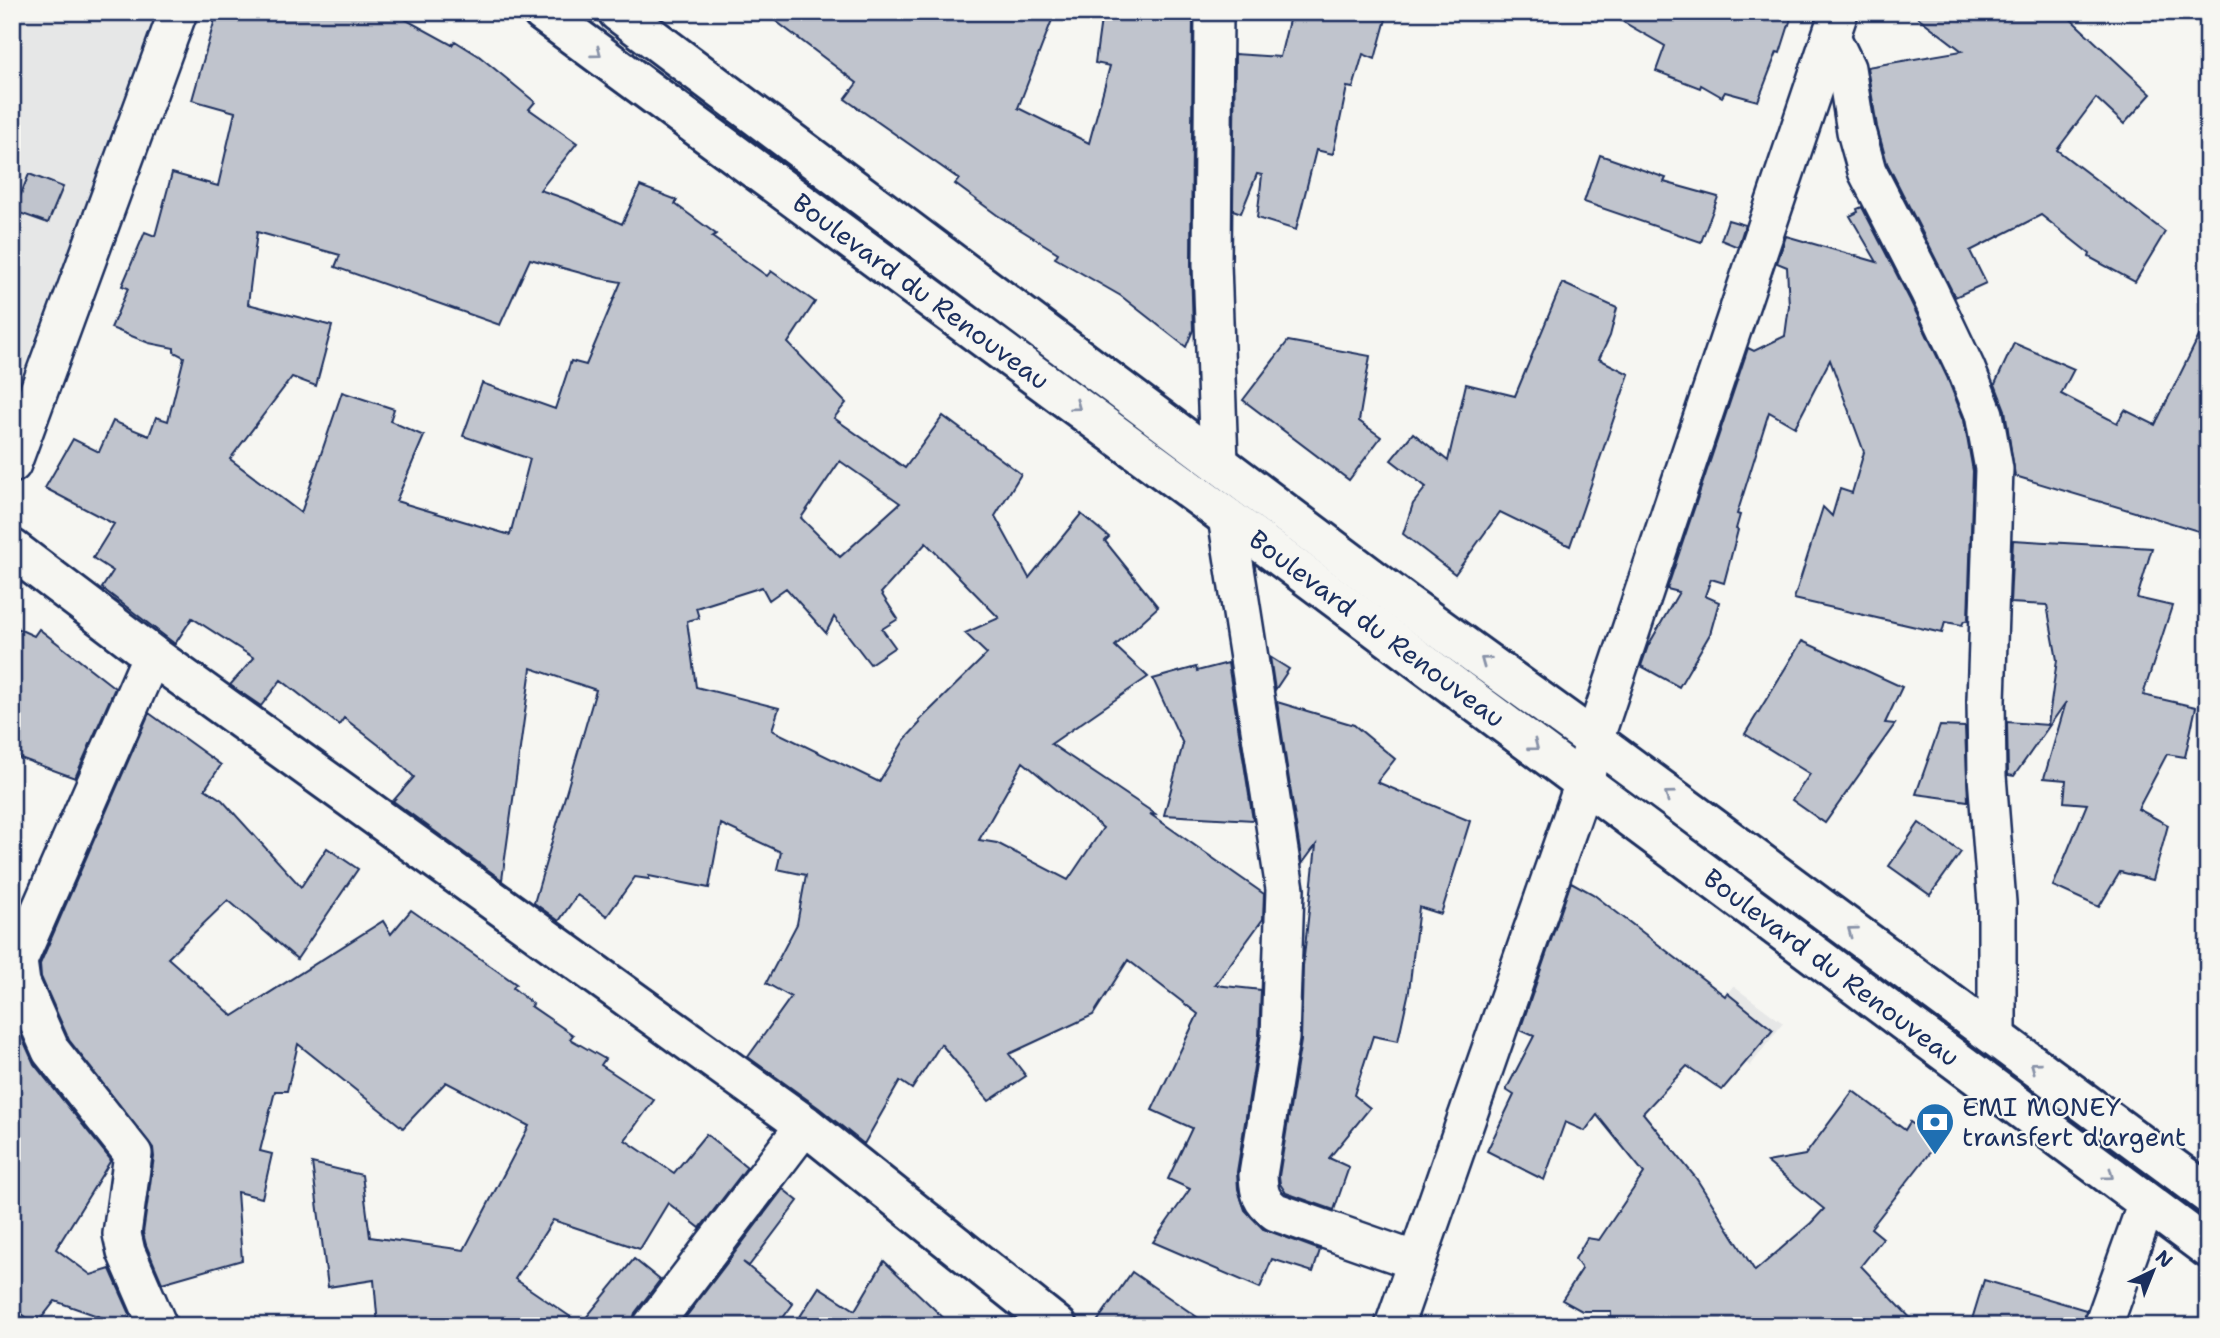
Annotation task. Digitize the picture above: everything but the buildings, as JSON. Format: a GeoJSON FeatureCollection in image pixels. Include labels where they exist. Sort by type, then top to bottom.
{"type":"FeatureCollection","features":[{"type":"Feature","properties":{"kind":"main road","name":"Boulevard du Renouveau"},"geometry":{"type":"LineString","coordinates":[[542,12],[1227,517],[2208,1248]]}},
{"type":"Feature","properties":{"kind":"main road","name":"Boulevard du Renouveau"},"geometry":{"type":"LineString","coordinates":[[618,12],[1406,604],[2208,1194]]}},
{"type":"Feature","properties":{"kind":"main road"},"geometry":{"type":"LineString","coordinates":[[12,549],[152,655],[805,1125],[1057,1326]]}},
{"type":"Feature","properties":{"kind":"street"},"geometry":{"type":"LineString","coordinates":[[12,464],[178,12]]}},
{"type":"Feature","properties":{"kind":"street"},"geometry":{"type":"LineString","coordinates":[[1214,12],[1212,264],[1219,463]]}},
{"type":"Feature","properties":{"kind":"street"},"geometry":{"type":"LineString","coordinates":[[1394,1326],[1584,783],[1594,740],[1835,25]]}},
{"type":"Feature","properties":{"kind":"street"},"geometry":{"type":"LineString","coordinates":[[1835,25],[1846,68],[1856,131],[1867,171],[1966,369],[1984,414],[1994,469],[1986,700],[1987,776],[1997,903],[1997,1038]]}},
{"type":"Feature","properties":{"kind":"street"},"geometry":{"type":"LineString","coordinates":[[1227,517],[1285,889],[1280,1038],[1258,1175],[1259,1191],[1265,1205],[1276,1212],[1416,1261]]}},
{"type":"Feature","properties":{"kind":"street"},"geometry":{"type":"LineString","coordinates":[[152,655],[18,961],[21,983],[51,1051],[133,1154],[122,1234],[126,1252],[158,1326]]}},
{"type":"Feature","properties":{"kind":"street"},"geometry":{"type":"LineString","coordinates":[[652,1326],[805,1125]]}},
{"type":"Feature","properties":{"kind":"street"},"geometry":{"type":"LineString","coordinates":[[2103,1326],[2147,1203]]}},
{"type":"Feature","properties":{"kind":"shaded area"},"geometry":{"type":"Polygon","coordinates":[[[12,12],[158,12],[12,399],[12,12]]]}},
{"type":"Feature","properties":{"kind":"shaded area"},"geometry":{"type":"Polygon","coordinates":[[[1733,986],[1783,1023],[1750,1066],[1700,1030],[1733,986]]]}},
{"type":"Feature","properties":{"kind":"place","name":"EMI MONEY transfert d'argent"},"geometry":{"type":"Point","coordinates":[1935,1156]}}]}
